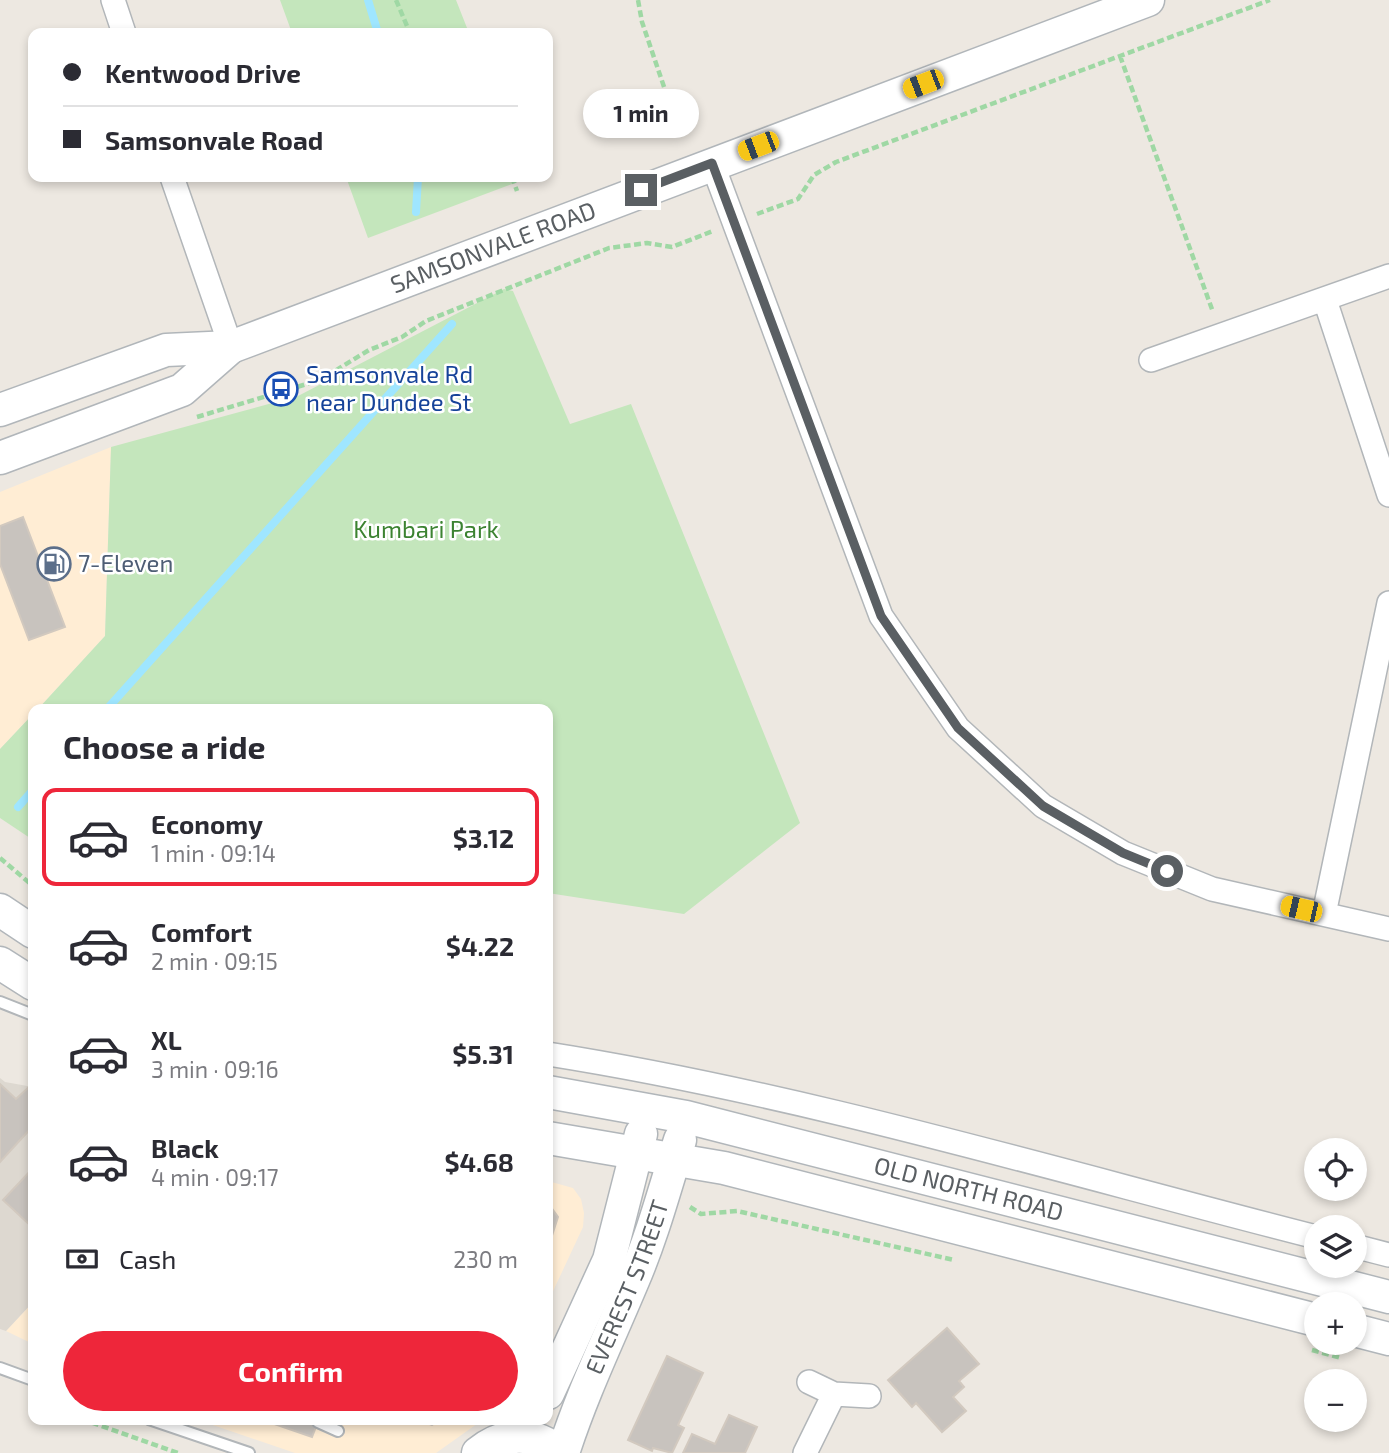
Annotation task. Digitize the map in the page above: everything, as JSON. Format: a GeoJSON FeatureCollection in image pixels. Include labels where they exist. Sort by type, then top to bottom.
{"type":"FeatureCollection","features":[{"type":"Feature","properties":{"kind":"main road"},"geometry":{"type":"LineString","coordinates":[[1065,31],[1088,0]]}},
{"type":"Feature","properties":{"kind":"main road","name":"SAMSONVALE ROAD"},"geometry":{"type":"LineString","coordinates":[[0,410],[166,350],[231,347],[1148,0]]}},
{"type":"Feature","properties":{"kind":"main road","name":"SAMSONVALE ROAD"},"geometry":{"type":"LineString","coordinates":[[0,458],[182,390],[231,347]]}},
{"type":"Feature","properties":{"kind":"main road"},"geometry":{"type":"LineString","coordinates":[[0,910],[28,929]]}},
{"type":"Feature","properties":{"kind":"main road"},"geometry":{"type":"LineString","coordinates":[[0,963],[28,981]]}},
{"type":"Feature","properties":{"kind":"main road","name":"OLD NORTH ROAD"},"geometry":{"type":"LineString","coordinates":[[553,1093],[686,1117],[1389,1297]]}},
{"type":"Feature","properties":{"kind":"main road","name":"EVEREST STREET"},"geometry":{"type":"LineString","coordinates":[[553,1382],[609,1259],[647,1108]]}},
{"type":"Feature","properties":{"kind":"main road","name":"EVEREST STREET"},"geometry":{"type":"LineString","coordinates":[[478,1453],[491,1443],[525,1428],[561,1453],[581,1398],[633,1282],[662,1202],[686,1117]]}},
{"type":"Feature","properties":{"kind":"main road","name":"OLD NORTH ROAD"},"geometry":{"type":"LineString","coordinates":[[553,1139],[724,1168],[1304,1332]]}},
{"type":"Feature","properties":{"kind":"main road"},"geometry":{"type":"LineString","coordinates":[[1367,1343],[1389,1339]]}},
{"type":"Feature","properties":{"kind":"street"},"geometry":{"type":"LineString","coordinates":[[113,0],[122,28]]}},
{"type":"Feature","properties":{"kind":"street"},"geometry":{"type":"LineString","coordinates":[[712,163],[881,616],[958,728],[1043,806],[1123,853],[1212,889],[1389,929]]}},
{"type":"Feature","properties":{"kind":"street"},"geometry":{"type":"LineString","coordinates":[[174,182],[231,347]]}},
{"type":"Feature","properties":{"kind":"street"},"geometry":{"type":"LineString","coordinates":[[1151,360],[1389,276]]}},
{"type":"Feature","properties":{"kind":"street"},"geometry":{"type":"LineString","coordinates":[[1325,300],[1389,495]]}},
{"type":"Feature","properties":{"kind":"street"},"geometry":{"type":"LineString","coordinates":[[1324,914],[1389,603]]}},
{"type":"Feature","properties":{"kind":"street","name":"OLD NORTH ROAD"},"geometry":{"type":"LineString","coordinates":[[553,1055],[658,1071],[760,1094],[1304,1234]]}},
{"type":"Feature","properties":{"kind":"street"},"geometry":{"type":"LineString","coordinates":[[1367,1249],[1389,1255]]}},
{"type":"Feature","properties":{"kind":"street"},"geometry":{"type":"LineString","coordinates":[[809,1382],[834,1394],[869,1396]]}},
{"type":"Feature","properties":{"kind":"street"},"geometry":{"type":"LineString","coordinates":[[804,1453],[834,1394]]}},
{"type":"Feature","properties":{"kind":"lane"},"geometry":{"type":"LineString","coordinates":[[0,1002],[28,1013]]}},
{"type":"Feature","properties":{"kind":"lane"},"geometry":{"type":"LineString","coordinates":[[0,1368],[28,1378]]}},
{"type":"Feature","properties":{"kind":"lane"},"geometry":{"type":"LineString","coordinates":[[167,1425],[249,1453]]}},
{"type":"Feature","properties":{"kind":"lane"},"geometry":{"type":"LineString","coordinates":[[325,1425],[338,1431]]}},
{"type":"Feature","properties":{"kind":"path"},"geometry":{"type":"LineString","coordinates":[[396,0],[408,28]]}},
{"type":"Feature","properties":{"kind":"path"},"geometry":{"type":"LineString","coordinates":[[638,0],[642,22],[679,131]]}},
{"type":"Feature","properties":{"kind":"path"},"geometry":{"type":"LineString","coordinates":[[193,418],[320,380],[369,350],[402,337],[426,321],[592,254],[647,243],[672,247],[797,199],[814,175],[836,162],[1270,0]]}},
{"type":"Feature","properties":{"kind":"path"},"geometry":{"type":"LineString","coordinates":[[1120,56],[1222,336]]}},
{"type":"Feature","properties":{"kind":"path"},"geometry":{"type":"LineString","coordinates":[[514,182],[517,191]]}},
{"type":"Feature","properties":{"kind":"path"},"geometry":{"type":"LineString","coordinates":[[0,858],[28,882]]}},
{"type":"Feature","properties":{"kind":"path"},"geometry":{"type":"LineString","coordinates":[[701,1214],[737,1211],[965,1263]]}},
{"type":"Feature","properties":{"kind":"path"},"geometry":{"type":"LineString","coordinates":[[99,1425],[178,1453]]}},
{"type":"Feature","properties":{"kind":"shaded area","name":"7-Eleven"},"geometry":{"type":"Polygon","coordinates":[[[111,447],[105,636],[43,704],[28,704],[28,719],[0,749],[0,492],[111,447]]]}},
{"type":"Feature","properties":{"kind":"shaded area"},"geometry":{"type":"Polygon","coordinates":[[[0,1078],[5,1082],[28,1086],[28,1307],[6,1331],[0,1329],[0,1078]]]}},
{"type":"Feature","properties":{"kind":"shaded area"},"geometry":{"type":"Polygon","coordinates":[[[553,1182],[573,1188],[581,1199],[583,1227],[553,1291],[553,1182]]]}},
{"type":"Feature","properties":{"kind":"shaded area"},"geometry":{"type":"Polygon","coordinates":[[[28,1307],[28,1342],[6,1331],[28,1307]]]}},
{"type":"Feature","properties":{"kind":"shaded area"},"geometry":{"type":"Polygon","coordinates":[[[213,1425],[476,1425],[436,1453],[295,1453],[213,1425]]]}},
{"type":"Feature","properties":{"kind":"green space"},"geometry":{"type":"Polygon","coordinates":[[[280,0],[456,0],[467,28],[290,28],[280,0]]]}},
{"type":"Feature","properties":{"kind":"green space"},"geometry":{"type":"Polygon","coordinates":[[[348,182],[518,182],[368,238],[348,182]]]}},
{"type":"Feature","properties":{"kind":"green space","name":"Kumbari Park"},"geometry":{"type":"Polygon","coordinates":[[[504,289],[513,291],[570,424],[631,404],[800,823],[684,914],[553,894],[553,704],[43,704],[105,636],[111,447],[298,396],[504,289]]]}},
{"type":"Feature","properties":{"kind":"green space"},"geometry":{"type":"Polygon","coordinates":[[[28,719],[28,837],[0,818],[0,749],[28,719]]]}},
{"type":"Feature","properties":{"kind":"building"},"geometry":{"type":"Polygon","coordinates":[[[23,517],[65,627],[29,640],[0,564],[0,526],[23,517]]]}},
{"type":"Feature","properties":{"kind":"building"},"geometry":{"type":"Polygon","coordinates":[[[0,1084],[16,1099],[28,1088],[28,1131],[0,1162],[0,1084]]]}},
{"type":"Feature","properties":{"kind":"building"},"geometry":{"type":"Polygon","coordinates":[[[28,1173],[28,1223],[3,1200],[28,1173]]]}},
{"type":"Feature","properties":{"kind":"building"},"geometry":{"type":"Polygon","coordinates":[[[553,1210],[558,1217],[553,1232],[553,1210]]]}},
{"type":"Feature","properties":{"kind":"building"},"geometry":{"type":"Polygon","coordinates":[[[947,1328],[979,1364],[959,1381],[964,1387],[953,1397],[966,1411],[942,1432],[916,1403],[912,1407],[888,1380],[947,1328]]]}},
{"type":"Feature","properties":{"kind":"building"},"geometry":{"type":"Polygon","coordinates":[[[667,1356],[703,1373],[678,1425],[684,1428],[672,1453],[653,1448],[652,1451],[628,1440],[667,1356]]]}},
{"type":"Feature","properties":{"kind":"building"},"geometry":{"type":"Polygon","coordinates":[[[729,1415],[757,1427],[745,1453],[683,1453],[692,1434],[715,1444],[729,1415]]]}},
{"type":"Feature","properties":{"kind":"building"},"geometry":{"type":"Polygon","coordinates":[[[277,1425],[317,1425],[312,1437],[277,1425]]]}},
{"type":"Feature","properties":{"kind":"waterway"},"geometry":{"type":"LineString","coordinates":[[368,0],[376,28]]}},
{"type":"Feature","properties":{"kind":"waterway"},"geometry":{"type":"LineString","coordinates":[[416,212],[418,182]]}},
{"type":"Feature","properties":{"kind":"waterway"},"geometry":{"type":"LineString","coordinates":[[111,704],[452,324]]}},
{"type":"Feature","properties":{"kind":"waterway"},"geometry":{"type":"LineString","coordinates":[[18,807],[28,796]]}},
{"type":"Feature","properties":{"kind":"place","name":"Samsonvale Rd near Dundee St"},"geometry":{"type":"Point","coordinates":[281,389]}},
{"type":"Feature","properties":{"kind":"place","name":"7-Eleven"},"geometry":{"type":"Point","coordinates":[54,564]}},
{"type":"Feature","properties":{"kind":"route"},"geometry":{"type":"LineString","coordinates":[[641,190],[712,163],[881,616],[958,728],[1043,806],[1123,853],[1167,871]]}}]}
